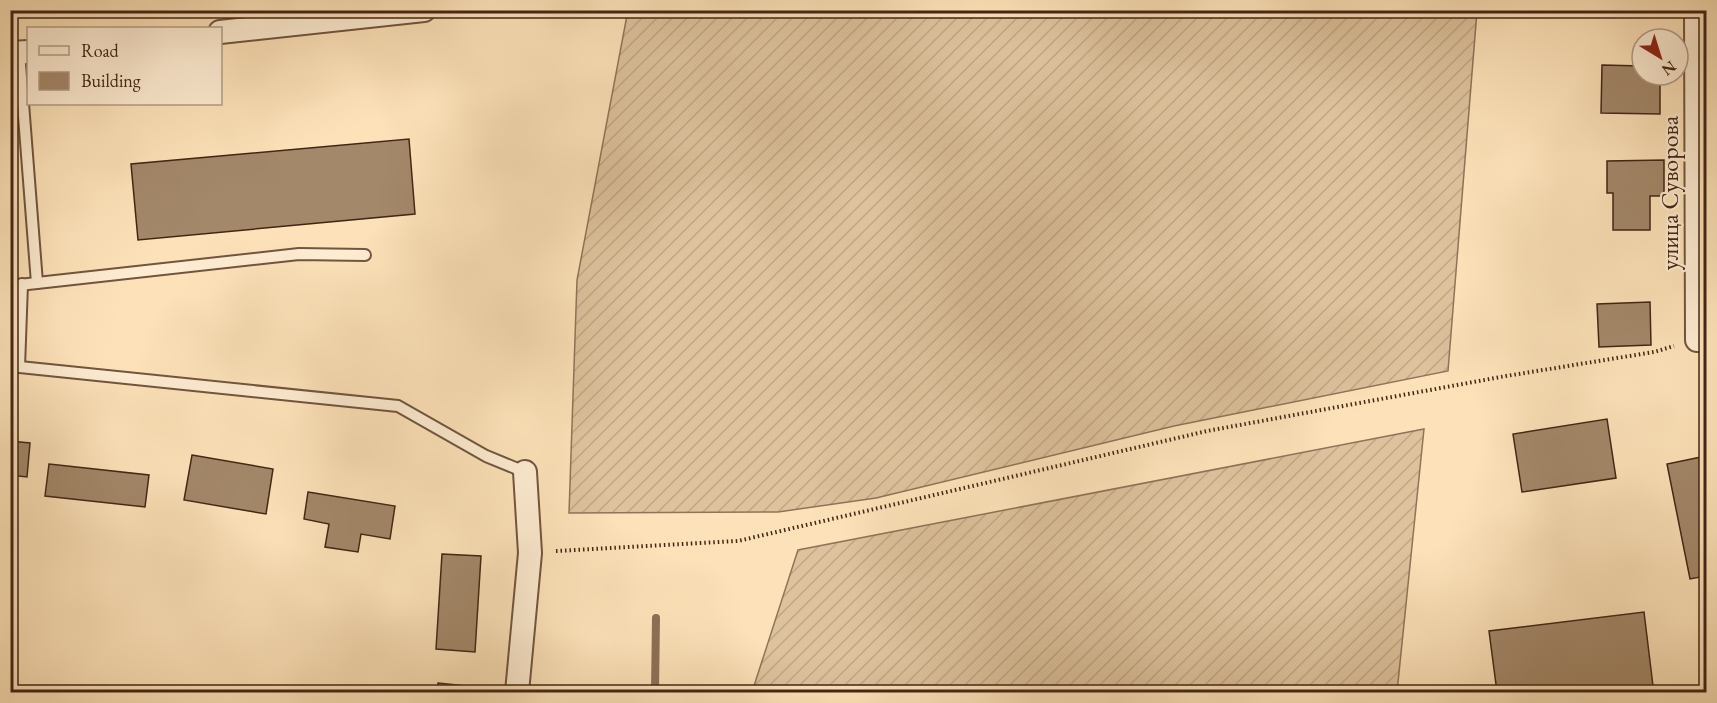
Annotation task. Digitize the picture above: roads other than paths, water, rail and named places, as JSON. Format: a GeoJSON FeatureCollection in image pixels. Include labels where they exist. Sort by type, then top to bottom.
{"type":"FeatureCollection","features":[{"type":"Feature","properties":{"kind":"street"},"geometry":{"type":"LineString","coordinates":[[222,31],[257,19],[424,10]]}},
{"type":"Feature","properties":{"kind":"street","name":"улица Суворова"},"geometry":{"type":"LineString","coordinates":[[1696,10],[1702,339]]}},
{"type":"Feature","properties":{"kind":"street"},"geometry":{"type":"LineString","coordinates":[[517,693],[530,553],[525,472]]}},
{"type":"Feature","properties":{"kind":"lane"},"geometry":{"type":"LineString","coordinates":[[20,52],[37,283]]}},
{"type":"Feature","properties":{"kind":"lane"},"geometry":{"type":"LineString","coordinates":[[10,286],[299,254],[365,255]]}},
{"type":"Feature","properties":{"kind":"lane"},"geometry":{"type":"LineString","coordinates":[[22,284],[15,367],[398,406],[486,456],[525,472]]}},
{"type":"Feature","properties":{"kind":"waterway"},"geometry":{"type":"LineString","coordinates":[[655,692],[656,618]]}}]}
